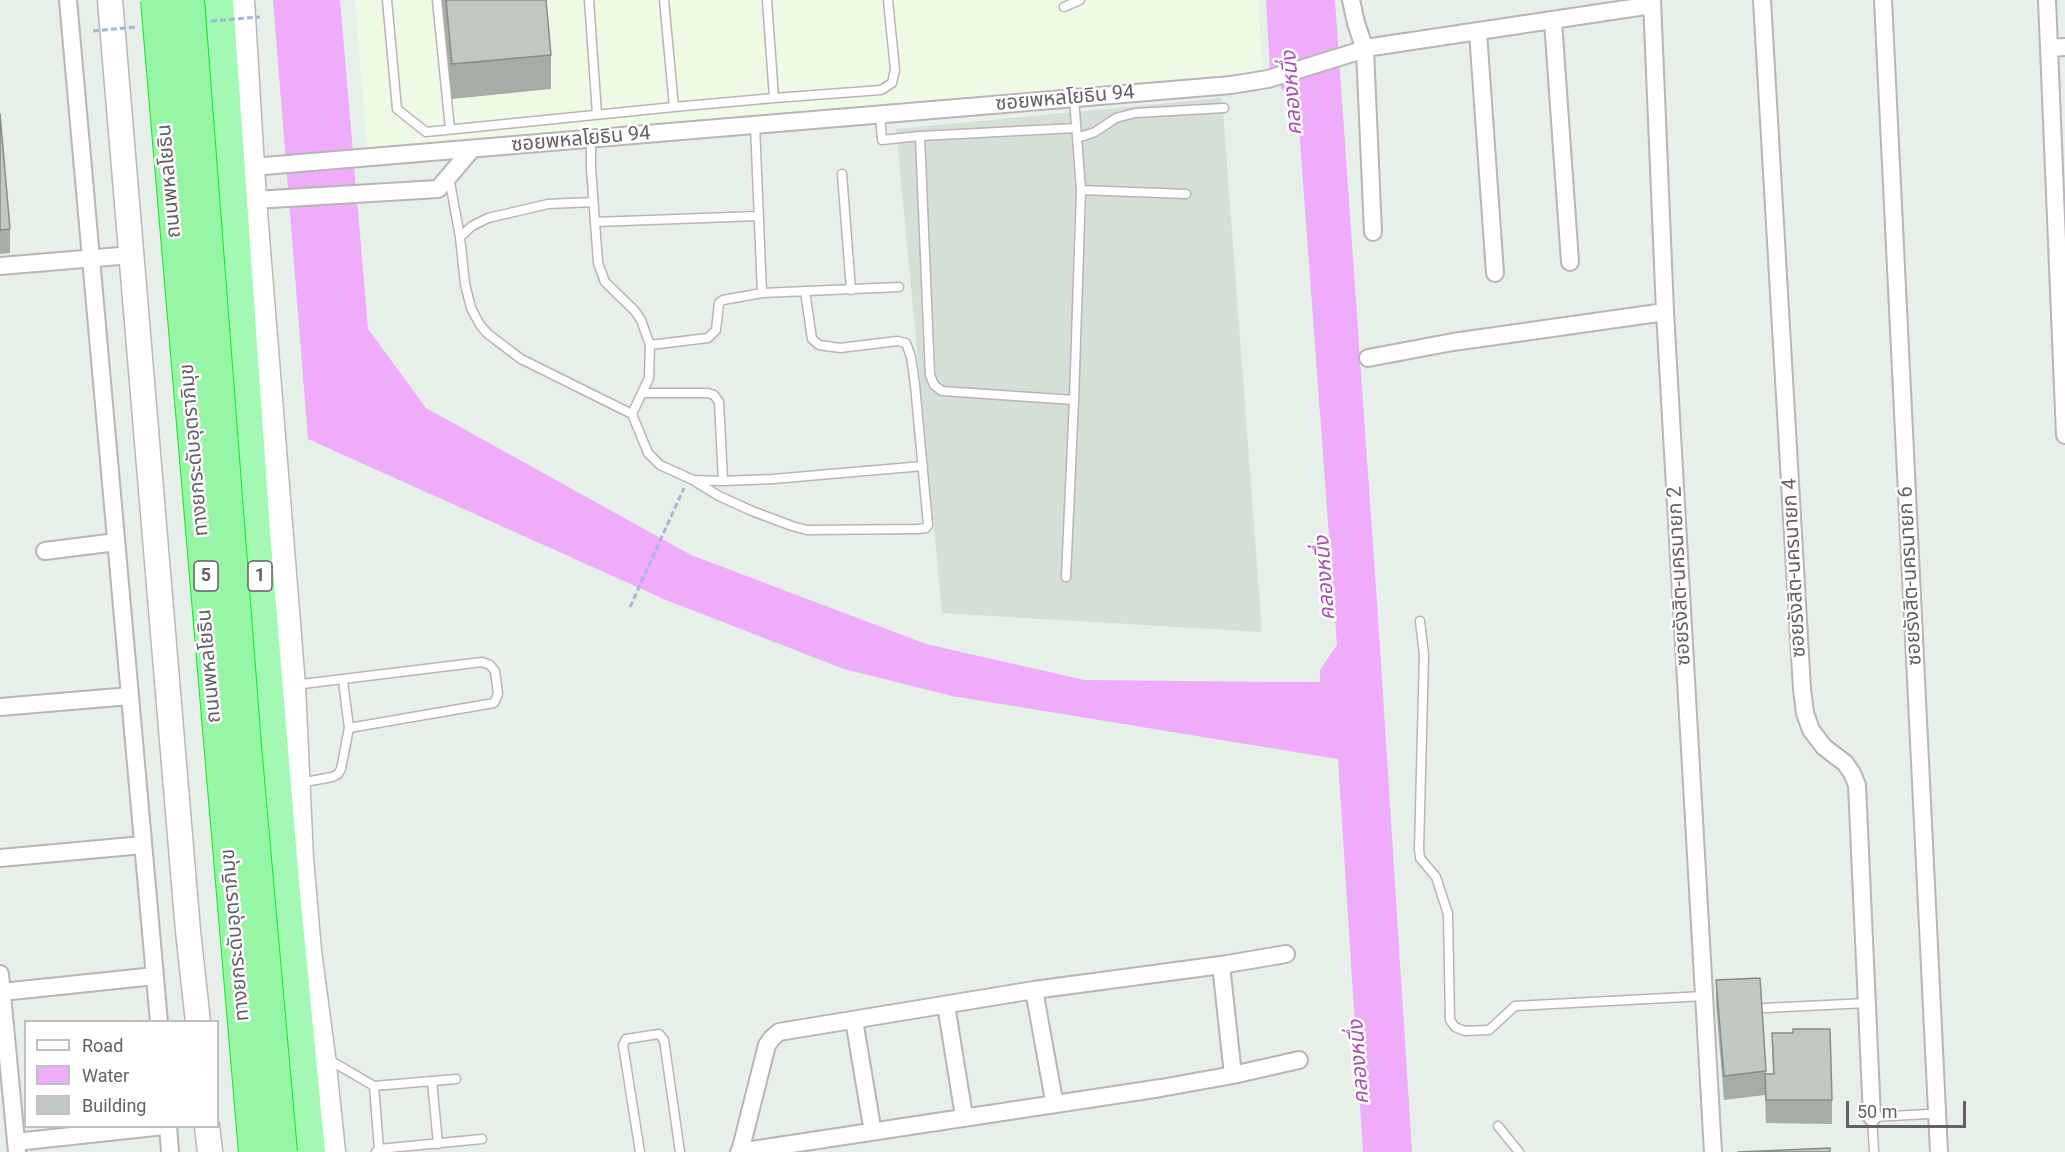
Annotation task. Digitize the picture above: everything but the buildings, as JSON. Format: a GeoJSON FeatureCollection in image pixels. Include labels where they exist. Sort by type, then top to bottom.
{"type":"FeatureCollection","features":[{"type":"Feature","properties":{"kind":"highway","name":"ถนนพหลโยธิน"},"geometry":{"type":"LineString","coordinates":[[156,0],[243,1041],[250,1152]]}},
{"type":"Feature","properties":{"kind":"highway","name":"ทางยกระดับอุตราภิมุข"},"geometry":{"type":"LineString","coordinates":[[156,0],[255,1152]]}},
{"type":"Feature","properties":{"kind":"highway","name":"ทางยกระดับอุตราภิมุข"},"geometry":{"type":"LineString","coordinates":[[188,0],[245,747],[281,1152]]}},
{"type":"Feature","properties":{"kind":"highway","name":"1"},"geometry":{"type":"LineString","coordinates":[[219,0],[259,568],[285,883],[314,1065],[311,1152]]}},
{"type":"Feature","properties":{"kind":"highway"},"geometry":{"type":"LineString","coordinates":[[309,951],[314,1065]]}},
{"type":"Feature","properties":{"kind":"main road"},"geometry":{"type":"LineString","coordinates":[[110,0],[188,931],[198,1020]]}},
{"type":"Feature","properties":{"kind":"main road","name":"1"},"geometry":{"type":"LineString","coordinates":[[242,0],[254,200],[293,686],[309,951]]}},
{"type":"Feature","properties":{"kind":"main road","name":"1"},"geometry":{"type":"LineString","coordinates":[[314,1065],[333,1152]]}},
{"type":"Feature","properties":{"kind":"main road"},"geometry":{"type":"LineString","coordinates":[[207,1128],[210,1152]]}},
{"type":"Feature","properties":{"kind":"street"},"geometry":{"type":"LineString","coordinates":[[68,0],[159,1020]]}},
{"type":"Feature","properties":{"kind":"street"},"geometry":{"type":"LineString","coordinates":[[1351,0],[1360,51],[1373,232]]}},
{"type":"Feature","properties":{"kind":"street","name":"ซอยรังสิต-นครนายก 4"},"geometry":{"type":"LineString","coordinates":[[1762,0],[1802,689],[1805,713],[1811,730],[1824,747],[1845,764],[1857,785],[1872,1117]]}},
{"type":"Feature","properties":{"kind":"street","name":"ซอยรังสิต-นครนายก 6"},"geometry":{"type":"LineString","coordinates":[[1883,0],[1939,1152]]}},
{"type":"Feature","properties":{"kind":"street"},"geometry":{"type":"LineString","coordinates":[[2047,0],[2057,47],[2065,435]]}},
{"type":"Feature","properties":{"kind":"street","name":"ซอยพหลโยธิน 94"},"geometry":{"type":"LineString","coordinates":[[252,168],[1231,85],[1268,79],[1372,47],[1553,21],[1652,3]]}},
{"type":"Feature","properties":{"kind":"street","name":"ซอยรังสิต-นครนายก 2"},"geometry":{"type":"LineString","coordinates":[[1652,3],[1665,312],[1713,1152]]}},
{"type":"Feature","properties":{"kind":"street"},"geometry":{"type":"LineString","coordinates":[[1553,21],[1570,262]]}},
{"type":"Feature","properties":{"kind":"street"},"geometry":{"type":"LineString","coordinates":[[1478,32],[1494,273]]}},
{"type":"Feature","properties":{"kind":"street"},"geometry":{"type":"LineString","coordinates":[[254,200],[438,189],[472,149]]}},
{"type":"Feature","properties":{"kind":"street"},"geometry":{"type":"LineString","coordinates":[[0,266],[132,255]]}},
{"type":"Feature","properties":{"kind":"street"},"geometry":{"type":"LineString","coordinates":[[1368,358],[1453,342],[1665,312]]}},
{"type":"Feature","properties":{"kind":"street"},"geometry":{"type":"LineString","coordinates":[[45,550],[116,542]]}},
{"type":"Feature","properties":{"kind":"street"},"geometry":{"type":"LineString","coordinates":[[0,707],[130,696]]}},
{"type":"Feature","properties":{"kind":"street"},"geometry":{"type":"LineString","coordinates":[[0,858],[143,845]]}},
{"type":"Feature","properties":{"kind":"street"},"geometry":{"type":"LineString","coordinates":[[1286,954],[1035,990],[779,1032],[767,1045],[740,1152],[1161,1088],[1299,1060]]}},
{"type":"Feature","properties":{"kind":"street"},"geometry":{"type":"LineString","coordinates":[[1221,964],[1233,1075]]}},
{"type":"Feature","properties":{"kind":"street"},"geometry":{"type":"LineString","coordinates":[[0,974],[3,1027],[17,1147],[152,1128]]}},
{"type":"Feature","properties":{"kind":"street"},"geometry":{"type":"LineString","coordinates":[[2,992],[155,976]]}},
{"type":"Feature","properties":{"kind":"street"},"geometry":{"type":"LineString","coordinates":[[1035,990],[1053,1095]]}},
{"type":"Feature","properties":{"kind":"street"},"geometry":{"type":"LineString","coordinates":[[946,1005],[963,1110]]}},
{"type":"Feature","properties":{"kind":"street"},"geometry":{"type":"LineString","coordinates":[[855,1020],[871,1121]]}},
{"type":"Feature","properties":{"kind":"street"},"geometry":{"type":"LineString","coordinates":[[166,1128],[170,1152]]}},
{"type":"Feature","properties":{"kind":"lane"},"geometry":{"type":"LineString","coordinates":[[387,0],[397,109],[426,132],[597,114],[881,90],[892,82],[895,70],[888,0]]}},
{"type":"Feature","properties":{"kind":"lane"},"geometry":{"type":"LineString","coordinates":[[437,0],[450,129]]}},
{"type":"Feature","properties":{"kind":"lane"},"geometry":{"type":"LineString","coordinates":[[589,0],[597,114]]}},
{"type":"Feature","properties":{"kind":"lane"},"geometry":{"type":"LineString","coordinates":[[664,0],[674,107]]}},
{"type":"Feature","properties":{"kind":"lane"},"geometry":{"type":"LineString","coordinates":[[767,0],[774,99]]}},
{"type":"Feature","properties":{"kind":"lane"},"geometry":{"type":"LineString","coordinates":[[1064,8],[1080,0]]}},
{"type":"Feature","properties":{"kind":"lane"},"geometry":{"type":"LineString","coordinates":[[1066,577],[1081,190],[1074,98]]}},
{"type":"Feature","properties":{"kind":"lane"},"geometry":{"type":"LineString","coordinates":[[1077,138],[1095,132],[1116,118],[1135,113],[1224,108]]}},
{"type":"Feature","properties":{"kind":"lane"},"geometry":{"type":"LineString","coordinates":[[880,114],[882,140],[1076,128]]}},
{"type":"Feature","properties":{"kind":"lane"},"geometry":{"type":"LineString","coordinates":[[755,125],[762,293]]}},
{"type":"Feature","properties":{"kind":"lane"},"geometry":{"type":"LineString","coordinates":[[920,136],[930,375],[934,385],[942,391],[1074,400]]}},
{"type":"Feature","properties":{"kind":"lane"},"geometry":{"type":"LineString","coordinates":[[591,140],[598,263],[605,282],[635,311],[647,333],[650,345],[650,378],[632,414]]}},
{"type":"Feature","properties":{"kind":"lane"},"geometry":{"type":"LineString","coordinates":[[842,174],[850,290]]}},
{"type":"Feature","properties":{"kind":"lane"},"geometry":{"type":"LineString","coordinates":[[449,176],[460,237],[465,284],[471,308],[480,325],[488,334],[521,359],[632,414],[648,453],[660,465],[752,511],[807,530],[926,528],[928,525],[915,385],[911,357],[906,343],[897,341],[840,348],[819,345],[812,339],[805,291]]}},
{"type":"Feature","properties":{"kind":"lane"},"geometry":{"type":"LineString","coordinates":[[1081,190],[1186,194]]}},
{"type":"Feature","properties":{"kind":"lane"},"geometry":{"type":"LineString","coordinates":[[460,237],[472,226],[488,218],[548,204],[593,202]]}},
{"type":"Feature","properties":{"kind":"lane"},"geometry":{"type":"LineString","coordinates":[[595,222],[758,216]]}},
{"type":"Feature","properties":{"kind":"lane"},"geometry":{"type":"LineString","coordinates":[[650,345],[708,338],[716,330],[719,303],[723,300],[762,293],[900,287]]}},
{"type":"Feature","properties":{"kind":"lane"},"geometry":{"type":"LineString","coordinates":[[643,393],[708,393],[714,395],[718,402],[723,481]]}},
{"type":"Feature","properties":{"kind":"lane"},"geometry":{"type":"LineString","coordinates":[[690,479],[723,481],[773,479],[922,466]]}},
{"type":"Feature","properties":{"kind":"lane"},"geometry":{"type":"LineString","coordinates":[[1420,621],[1424,655],[1419,849],[1420,858],[1436,877],[1448,914],[1450,1020],[1455,1027],[1465,1031],[1489,1030],[1515,1006],[1704,996]]}},
{"type":"Feature","properties":{"kind":"lane"},"geometry":{"type":"LineString","coordinates":[[293,686],[482,662],[490,665],[495,671],[498,694],[494,703],[349,728]]}},
{"type":"Feature","properties":{"kind":"lane"},"geometry":{"type":"LineString","coordinates":[[298,784],[338,774],[349,728],[344,681]]}},
{"type":"Feature","properties":{"kind":"lane"},"geometry":{"type":"LineString","coordinates":[[1765,1008],[1867,1003]]}},
{"type":"Feature","properties":{"kind":"lane"},"geometry":{"type":"LineString","coordinates":[[639,1152],[622,1045],[626,1039],[659,1034],[664,1040],[680,1152]]}},
{"type":"Feature","properties":{"kind":"lane"},"geometry":{"type":"LineString","coordinates":[[314,1065],[374,1086],[456,1079]]}},
{"type":"Feature","properties":{"kind":"lane"},"geometry":{"type":"LineString","coordinates":[[432,1081],[438,1144]]}},
{"type":"Feature","properties":{"kind":"lane"},"geometry":{"type":"LineString","coordinates":[[374,1086],[378,1151],[482,1139]]}},
{"type":"Feature","properties":{"kind":"lane"},"geometry":{"type":"LineString","coordinates":[[1874,1152],[1872,1117],[1929,1114]]}},
{"type":"Feature","properties":{"kind":"lane"},"geometry":{"type":"LineString","coordinates":[[1498,1126],[1519,1152]]}},
{"type":"Feature","properties":{"kind":"path"},"geometry":{"type":"LineString","coordinates":[[630,607],[690,479]]}},
{"type":"Feature","properties":{"kind":"shaded area"},"geometry":{"type":"Polygon","coordinates":[[[355,0],[1258,0],[1263,70],[1187,81],[367,148],[355,0]]]}},
{"type":"Feature","properties":{"kind":"shaded area"},"geometry":{"type":"Polygon","coordinates":[[[1222,98],[1262,632],[942,613],[896,129],[1222,98]]]}},
{"type":"Feature","properties":{"kind":"water","name":"คลองหนึ่ง"},"geometry":{"type":"Polygon","coordinates":[[[273,0],[340,0],[368,329],[426,408],[691,555],[926,644],[1084,680],[1320,682],[1320,670],[1337,645],[1298,114],[1270,70],[1266,0],[1335,0],[1412,1152],[1363,1152],[1338,759],[952,696],[844,669],[666,600],[308,439],[273,0]]]}}]}
